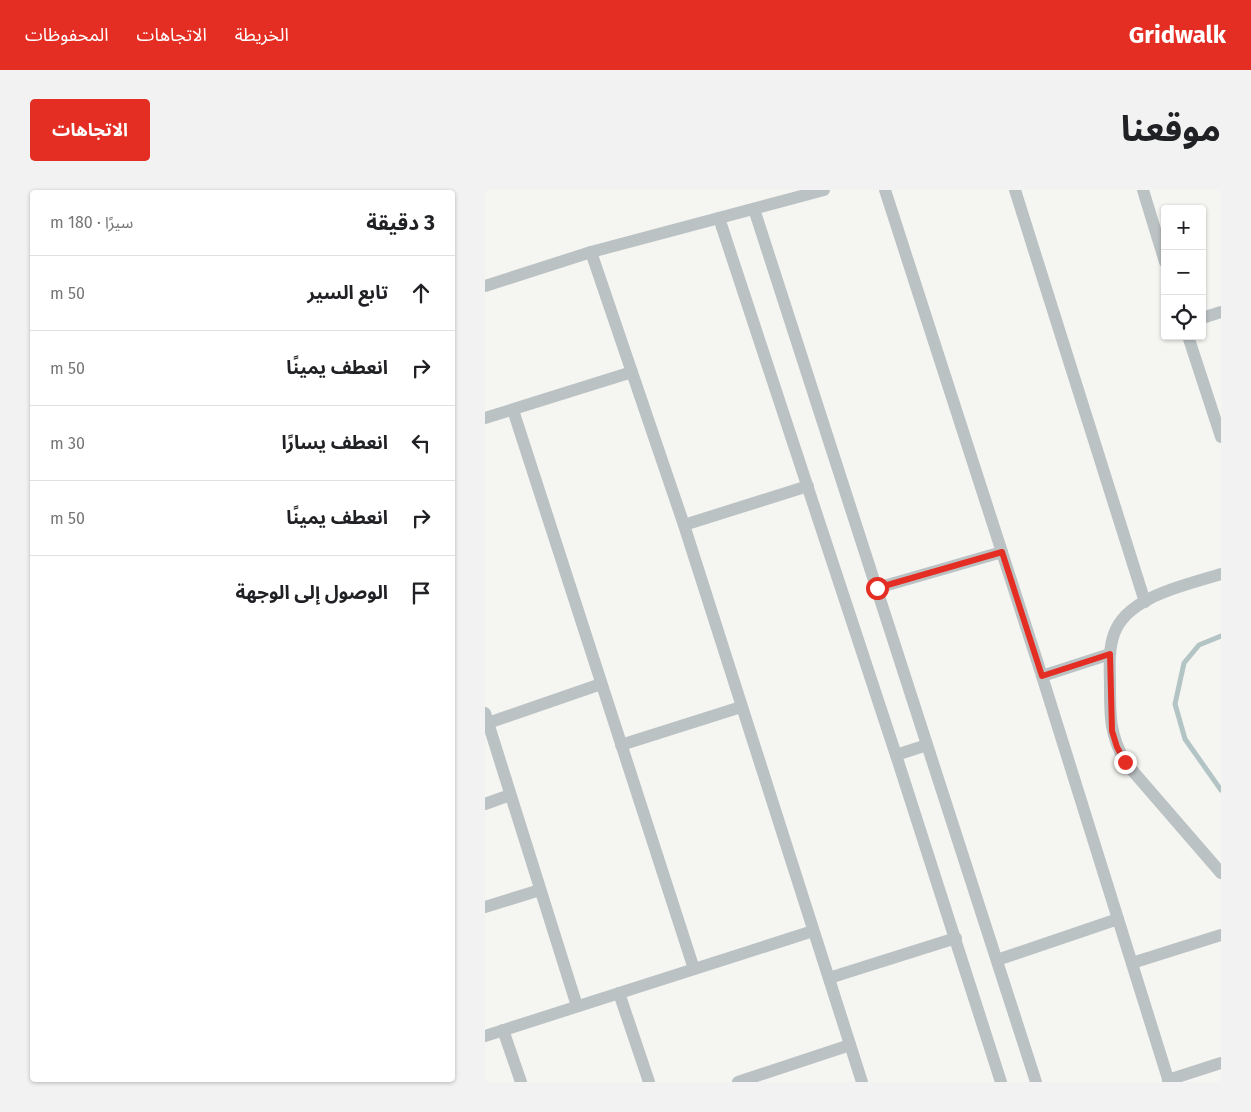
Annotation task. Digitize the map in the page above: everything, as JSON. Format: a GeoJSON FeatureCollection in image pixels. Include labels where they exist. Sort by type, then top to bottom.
{"type":"FeatureCollection","features":[{"type":"Feature","properties":{"kind":"street"},"geometry":{"type":"LineString","coordinates":[[485,286],[591,252],[824,190]]}},
{"type":"Feature","properties":{"kind":"street"},"geometry":{"type":"LineString","coordinates":[[885,190],[1042,676],[1168,1081],[1221,1063]]}},
{"type":"Feature","properties":{"kind":"street"},"geometry":{"type":"LineString","coordinates":[[1015,190],[1145,602]]}},
{"type":"Feature","properties":{"kind":"street"},"geometry":{"type":"LineString","coordinates":[[1143,190],[1161,250]]}},
{"type":"Feature","properties":{"kind":"street"},"geometry":{"type":"LineString","coordinates":[[754,209],[1037,1082]]}},
{"type":"Feature","properties":{"kind":"street"},"geometry":{"type":"LineString","coordinates":[[719,218],[956,938],[1001,1082]]}},
{"type":"Feature","properties":{"kind":"street"},"geometry":{"type":"LineString","coordinates":[[591,252],[684,525],[862,1082]]}},
{"type":"Feature","properties":{"kind":"street"},"geometry":{"type":"LineString","coordinates":[[1206,317],[1221,312]]}},
{"type":"Feature","properties":{"kind":"street"},"geometry":{"type":"LineString","coordinates":[[1189,340],[1221,437]]}},
{"type":"Feature","properties":{"kind":"street"},"geometry":{"type":"LineString","coordinates":[[485,418],[632,372]]}},
{"type":"Feature","properties":{"kind":"street"},"geometry":{"type":"LineString","coordinates":[[513,410],[694,970]]}},
{"type":"Feature","properties":{"kind":"street"},"geometry":{"type":"LineString","coordinates":[[684,525],[808,486]]}},
{"type":"Feature","properties":{"kind":"street"},"geometry":{"type":"LineString","coordinates":[[877,588],[1002,552]]}},
{"type":"Feature","properties":{"kind":"street"},"geometry":{"type":"LineString","coordinates":[[1221,574],[1161,594],[1132,609],[1121,620],[1114,633],[1110,654],[1112,731],[1117,747],[1125,762],[1221,873]]}},
{"type":"Feature","properties":{"kind":"street"},"geometry":{"type":"LineString","coordinates":[[1042,676],[1110,654]]}},
{"type":"Feature","properties":{"kind":"street"},"geometry":{"type":"LineString","coordinates":[[577,1006],[539,890],[487,718],[601,684]]}},
{"type":"Feature","properties":{"kind":"street"},"geometry":{"type":"LineString","coordinates":[[621,745],[741,707]]}},
{"type":"Feature","properties":{"kind":"street"},"geometry":{"type":"LineString","coordinates":[[896,755],[927,745]]}},
{"type":"Feature","properties":{"kind":"street"},"geometry":{"type":"LineString","coordinates":[[485,804],[510,795]]}},
{"type":"Feature","properties":{"kind":"street"},"geometry":{"type":"LineString","coordinates":[[485,908],[539,890]]}},
{"type":"Feature","properties":{"kind":"street"},"geometry":{"type":"LineString","coordinates":[[997,960],[1118,919]]}},
{"type":"Feature","properties":{"kind":"street"},"geometry":{"type":"LineString","coordinates":[[485,1036],[813,931]]}},
{"type":"Feature","properties":{"kind":"street"},"geometry":{"type":"LineString","coordinates":[[1131,963],[1221,935]]}},
{"type":"Feature","properties":{"kind":"street"},"geometry":{"type":"LineString","coordinates":[[829,978],[956,938]]}},
{"type":"Feature","properties":{"kind":"street"},"geometry":{"type":"LineString","coordinates":[[619,993],[649,1082]]}},
{"type":"Feature","properties":{"kind":"street"},"geometry":{"type":"LineString","coordinates":[[503,1030],[521,1082]]}},
{"type":"Feature","properties":{"kind":"street"},"geometry":{"type":"LineString","coordinates":[[738,1082],[850,1045]]}},
{"type":"Feature","properties":{"kind":"waterway"},"geometry":{"type":"LineString","coordinates":[[1221,636],[1199,645],[1184,663],[1175,704],[1185,739],[1221,790]]}},
{"type":"Feature","properties":{"kind":"route"},"geometry":{"type":"LineString","coordinates":[[877,588],[1002,552],[1042,676],[1110,654],[1112,731],[1117,747],[1125,762]]}}]}
